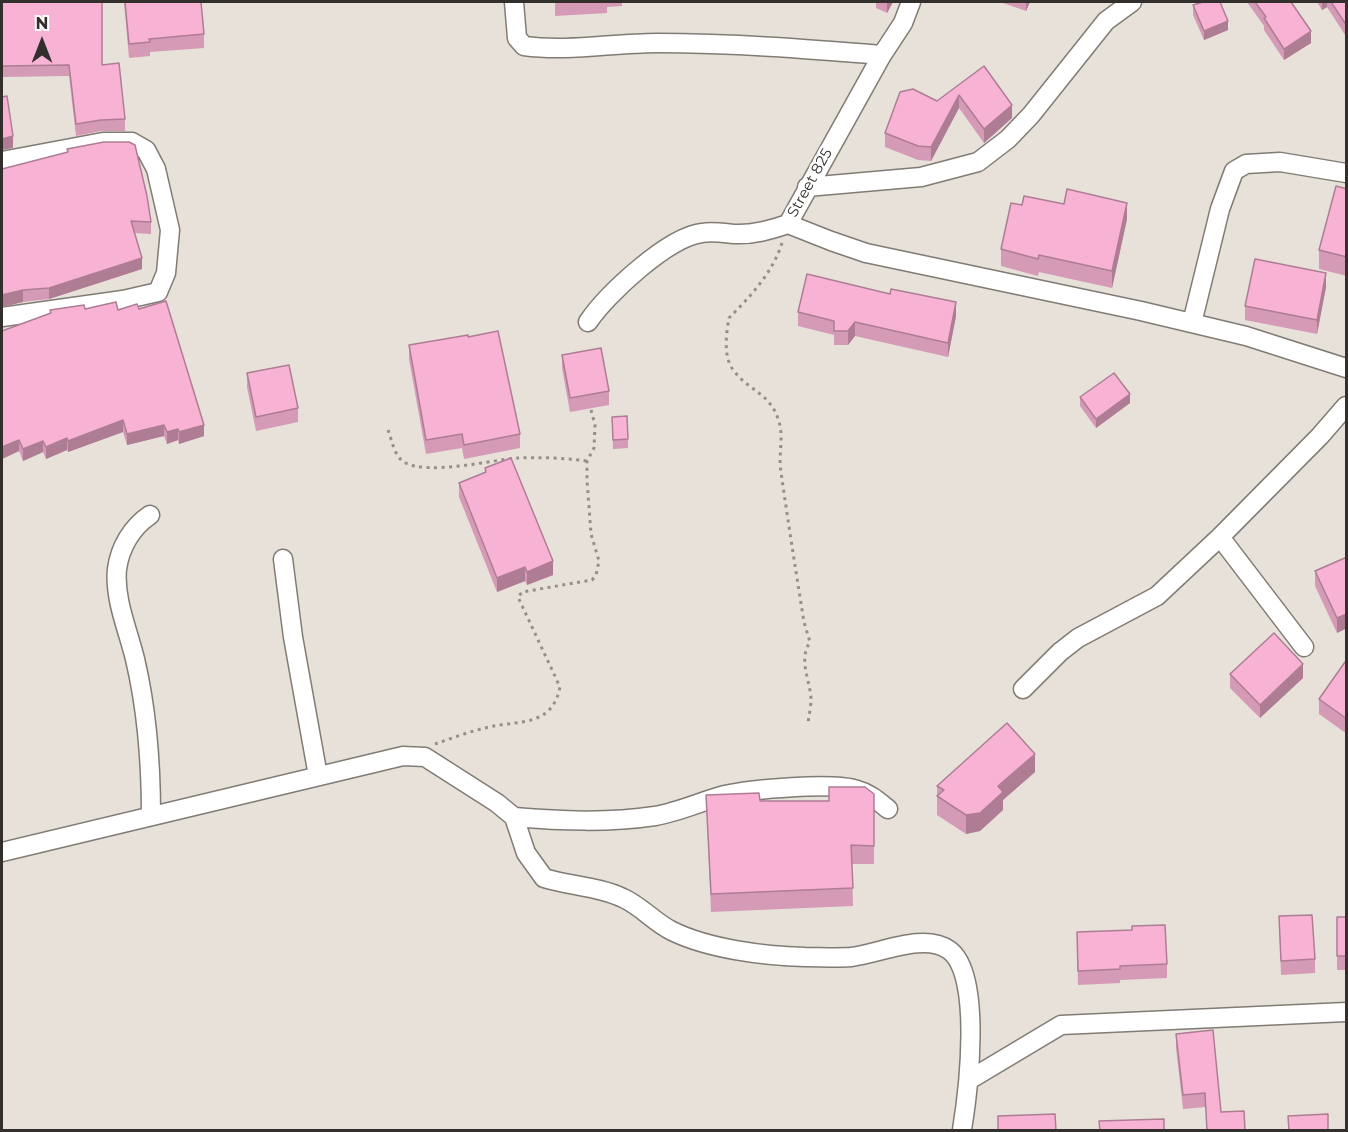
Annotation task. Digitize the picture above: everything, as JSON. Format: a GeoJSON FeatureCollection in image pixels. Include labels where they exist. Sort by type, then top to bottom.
{"type":"FeatureCollection","features":[{"type":"Feature","properties":{"kind":"street"},"geometry":{"type":"LineString","coordinates":[[514,2],[517,38],[524,46],[530,47],[573,48],[654,43],[768,45],[882,55]]}},
{"type":"Feature","properties":{"kind":"street","name":"Street 825"},"geometry":{"type":"LineString","coordinates":[[588,322],[608,298],[638,271],[667,248],[687,238],[706,232],[735,234],[765,232],[788,224],[882,55],[903,23],[910,2]]}},
{"type":"Feature","properties":{"kind":"street"},"geometry":{"type":"LineString","coordinates":[[807,187],[921,177],[978,162],[1008,139],[1038,106],[1106,21],[1132,2]]}},
{"type":"Feature","properties":{"kind":"street"},"geometry":{"type":"LineString","coordinates":[[2,161],[103,142],[132,142],[146,150],[156,170],[170,230],[166,273],[158,292],[123,300],[2,317]]}},
{"type":"Feature","properties":{"kind":"street"},"geometry":{"type":"LineString","coordinates":[[1192,323],[1220,210],[1234,171],[1246,164],[1280,162],[1347,173]]}},
{"type":"Feature","properties":{"kind":"street"},"geometry":{"type":"LineString","coordinates":[[788,224],[866,253],[1192,323],[1246,336],[1347,368]]}},
{"type":"Feature","properties":{"kind":"street"},"geometry":{"type":"LineString","coordinates":[[1023,688],[1078,638],[1157,596],[1220,537],[1347,406]]}},
{"type":"Feature","properties":{"kind":"street"},"geometry":{"type":"LineString","coordinates":[[150,515],[139,522],[124,544],[117,568],[117,583],[141,691],[151,770],[151,815]]}},
{"type":"Feature","properties":{"kind":"street"},"geometry":{"type":"LineString","coordinates":[[1220,537],[1304,647]]}},
{"type":"Feature","properties":{"kind":"street"},"geometry":{"type":"LineString","coordinates":[[283,559],[293,637],[318,776]]}},
{"type":"Feature","properties":{"kind":"street"},"geometry":{"type":"LineString","coordinates":[[2,852],[403,756],[419,756],[434,763],[488,797],[514,817],[574,821],[636,818],[671,813],[727,795],[757,790],[843,787],[873,796],[888,809]]}},
{"type":"Feature","properties":{"kind":"street"},"geometry":{"type":"LineString","coordinates":[[514,817],[526,854],[544,878],[605,891],[624,898],[658,923],[694,940],[719,947],[803,957],[851,957],[919,943],[948,949],[960,961],[968,990],[969,1080],[962,1131]]}},
{"type":"Feature","properties":{"kind":"street"},"geometry":{"type":"LineString","coordinates":[[969,1080],[1061,1025],[1347,1012]]}},
{"type":"Feature","properties":{"kind":"path"},"geometry":{"type":"LineString","coordinates":[[788,224],[780,250],[756,290],[729,318],[727,350],[732,370],[762,393],[775,411],[780,423],[780,469],[802,610],[810,642],[805,648],[804,656],[811,699],[808,723]]}},
{"type":"Feature","properties":{"kind":"path"},"geometry":{"type":"LineString","coordinates":[[419,756],[432,745],[453,738],[490,727],[529,722],[545,713],[557,700],[560,687],[518,597],[522,592],[592,579],[596,575],[599,561],[591,534],[586,480],[587,461],[594,448],[595,425],[591,410]]}},
{"type":"Feature","properties":{"kind":"path"},"geometry":{"type":"LineString","coordinates":[[388,430],[397,456],[415,466],[458,465],[519,458],[587,461]]}},
{"type":"Feature","properties":{"kind":"building"},"geometry":{"type":"Polygon","coordinates":[[[2,2],[102,2],[102,65],[119,63],[125,119],[76,124],[69,65],[2,66],[2,2]]]}},
{"type":"Feature","properties":{"kind":"building"},"geometry":{"type":"Polygon","coordinates":[[[125,2],[201,2],[204,34],[149,39],[150,42],[129,44],[125,2]]]}},
{"type":"Feature","properties":{"kind":"building"},"geometry":{"type":"Polygon","coordinates":[[[1203,2],[1220,2],[1228,21],[1204,31],[1193,5],[1203,2]]]}},
{"type":"Feature","properties":{"kind":"building"},"geometry":{"type":"Polygon","coordinates":[[[1255,2],[1291,2],[1311,31],[1284,49],[1255,2]]]}},
{"type":"Feature","properties":{"kind":"building"},"geometry":{"type":"Polygon","coordinates":[[[1331,2],[1347,2],[1347,26],[1331,2]]]}},
{"type":"Feature","properties":{"kind":"building"},"geometry":{"type":"Polygon","coordinates":[[[984,66],[1012,105],[984,129],[959,95],[931,147],[918,146],[885,133],[900,92],[913,89],[937,101],[984,66]]]}},
{"type":"Feature","properties":{"kind":"building"},"geometry":{"type":"Polygon","coordinates":[[[7,96],[13,136],[2,139],[2,97],[7,96]]]}},
{"type":"Feature","properties":{"kind":"building"},"geometry":{"type":"Polygon","coordinates":[[[104,142],[129,142],[135,145],[151,222],[131,221],[142,258],[49,288],[23,290],[2,295],[2,169],[68,152],[67,149],[104,142]]]}},
{"type":"Feature","properties":{"kind":"building"},"geometry":{"type":"Polygon","coordinates":[[[1336,186],[1347,189],[1347,257],[1319,250],[1336,186]]]}},
{"type":"Feature","properties":{"kind":"building"},"geometry":{"type":"Polygon","coordinates":[[[1067,189],[1127,203],[1112,271],[1039,255],[1038,259],[1001,249],[1011,203],[1022,205],[1024,196],[1064,204],[1067,189]]]}},
{"type":"Feature","properties":{"kind":"building"},"geometry":{"type":"Polygon","coordinates":[[[1255,259],[1326,273],[1317,320],[1245,306],[1255,259]]]}},
{"type":"Feature","properties":{"kind":"building"},"geometry":{"type":"Polygon","coordinates":[[[807,274],[890,294],[891,289],[956,302],[948,343],[855,322],[848,331],[834,331],[834,321],[798,312],[807,274]]]}},
{"type":"Feature","properties":{"kind":"building"},"geometry":{"type":"Polygon","coordinates":[[[166,301],[204,425],[179,432],[178,429],[167,432],[164,425],[127,434],[123,420],[46,447],[43,441],[23,449],[19,440],[2,447],[2,331],[51,313],[50,310],[84,305],[85,309],[116,302],[118,310],[137,304],[139,309],[166,301]]]}},
{"type":"Feature","properties":{"kind":"building"},"geometry":{"type":"Polygon","coordinates":[[[498,331],[520,434],[464,445],[462,434],[426,440],[409,345],[498,331]]]}},
{"type":"Feature","properties":{"kind":"building"},"geometry":{"type":"Polygon","coordinates":[[[601,348],[609,391],[570,398],[562,355],[601,348]]]}},
{"type":"Feature","properties":{"kind":"building"},"geometry":{"type":"Polygon","coordinates":[[[289,365],[298,408],[256,417],[247,373],[289,365]]]}},
{"type":"Feature","properties":{"kind":"building"},"geometry":{"type":"Polygon","coordinates":[[[1114,373],[1130,394],[1096,419],[1080,397],[1114,373]]]}},
{"type":"Feature","properties":{"kind":"building"},"geometry":{"type":"Polygon","coordinates":[[[627,416],[628,439],[613,440],[612,417],[627,416]]]}},
{"type":"Feature","properties":{"kind":"building"},"geometry":{"type":"Polygon","coordinates":[[[511,458],[553,561],[527,572],[525,567],[497,578],[459,483],[486,472],[485,468],[511,458]]]}},
{"type":"Feature","properties":{"kind":"building"},"geometry":{"type":"Polygon","coordinates":[[[1347,557],[1347,614],[1337,618],[1315,571],[1347,557]]]}},
{"type":"Feature","properties":{"kind":"building"},"geometry":{"type":"Polygon","coordinates":[[[1274,633],[1303,664],[1260,705],[1230,674],[1274,633]]]}},
{"type":"Feature","properties":{"kind":"building"},"geometry":{"type":"Polygon","coordinates":[[[1345,662],[1347,664],[1347,719],[1319,699],[1345,662]]]}},
{"type":"Feature","properties":{"kind":"building"},"geometry":{"type":"Polygon","coordinates":[[[1007,723],[1035,754],[998,786],[1003,792],[980,813],[966,815],[937,796],[944,790],[937,786],[1007,723]]]}},
{"type":"Feature","properties":{"kind":"building"},"geometry":{"type":"Polygon","coordinates":[[[829,787],[865,787],[874,794],[874,846],[851,845],[853,888],[711,894],[706,795],[759,793],[760,801],[829,801],[829,787]]]}},
{"type":"Feature","properties":{"kind":"building"},"geometry":{"type":"Polygon","coordinates":[[[1312,915],[1315,959],[1281,961],[1279,916],[1312,915]]]}},
{"type":"Feature","properties":{"kind":"building"},"geometry":{"type":"Polygon","coordinates":[[[1337,917],[1347,917],[1347,956],[1337,956],[1337,917]]]}},
{"type":"Feature","properties":{"kind":"building"},"geometry":{"type":"Polygon","coordinates":[[[1165,925],[1167,964],[1078,971],[1077,932],[1132,930],[1132,926],[1165,925]]]}},
{"type":"Feature","properties":{"kind":"building"},"geometry":{"type":"Polygon","coordinates":[[[1213,1030],[1221,1112],[1244,1111],[1245,1131],[1207,1131],[1205,1093],[1183,1095],[1176,1034],[1213,1030]]]}},
{"type":"Feature","properties":{"kind":"building"},"geometry":{"type":"Polygon","coordinates":[[[1055,1114],[1056,1131],[998,1131],[998,1116],[1055,1114]]]}},
{"type":"Feature","properties":{"kind":"building"},"geometry":{"type":"Polygon","coordinates":[[[1328,1114],[1328,1131],[1289,1131],[1288,1116],[1328,1114]]]}},
{"type":"Feature","properties":{"kind":"building"},"geometry":{"type":"Polygon","coordinates":[[[1164,1119],[1164,1131],[1100,1131],[1099,1121],[1164,1119]]]}}]}
